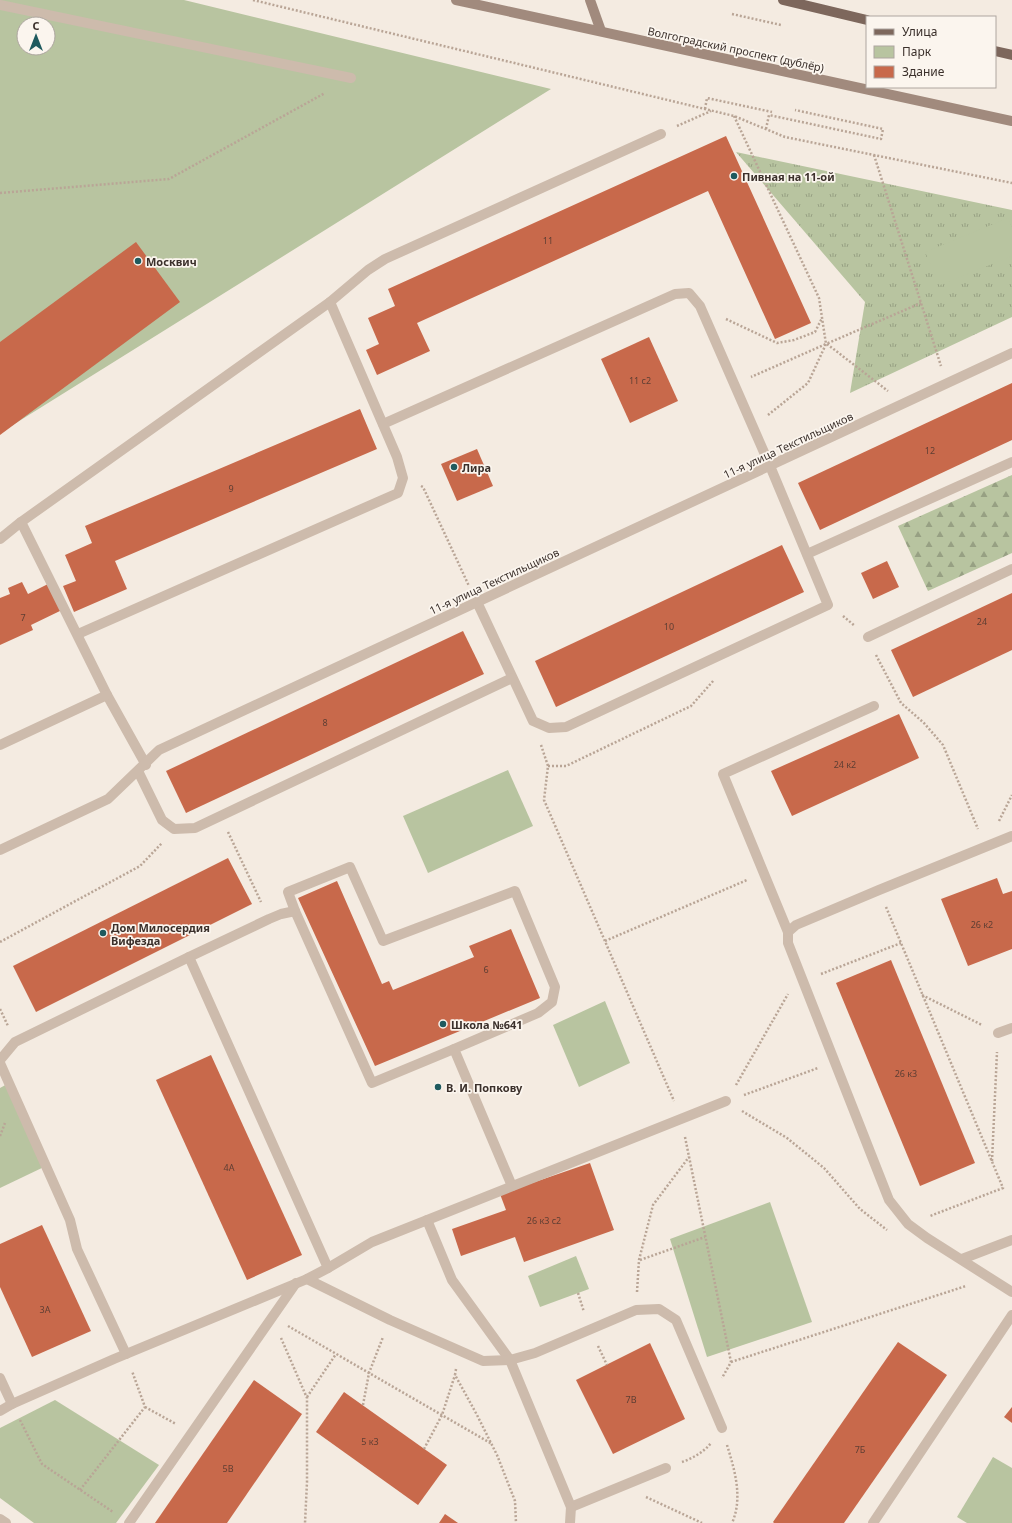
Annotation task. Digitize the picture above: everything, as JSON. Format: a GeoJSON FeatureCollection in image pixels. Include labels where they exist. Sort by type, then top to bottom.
{"type":"FeatureCollection","features":[{"type":"Feature","properties":{"kind":"main road","name":"Волгоградский проспект (дублёр)"},"geometry":{"type":"LineString","coordinates":[[456,0],[1012,121]]}},
{"type":"Feature","properties":{"kind":"main road"},"geometry":{"type":"LineString","coordinates":[[590,0],[602,31]]}},
{"type":"Feature","properties":{"kind":"main road"},"geometry":{"type":"LineString","coordinates":[[783,0],[866,20]]}},
{"type":"Feature","properties":{"kind":"main road"},"geometry":{"type":"LineString","coordinates":[[996,51],[1012,55]]}},
{"type":"Feature","properties":{"kind":"street"},"geometry":{"type":"LineString","coordinates":[[0,5],[351,78]]}},
{"type":"Feature","properties":{"kind":"street"},"geometry":{"type":"LineString","coordinates":[[0,539],[21,522],[330,302],[368,270],[385,259],[661,134]]}},
{"type":"Feature","properties":{"kind":"street"},"geometry":{"type":"LineString","coordinates":[[383,424],[674,294],[689,293],[700,306],[770,466],[828,605],[566,727],[549,728],[533,721],[477,602]]}},
{"type":"Feature","properties":{"kind":"street"},"geometry":{"type":"LineString","coordinates":[[78,634],[398,493],[403,478],[397,457],[330,302]]}},
{"type":"Feature","properties":{"kind":"street","name":"11-я улица Текстильщиков"},"geometry":{"type":"LineString","coordinates":[[0,850],[108,799],[142,768],[159,750],[1012,354]]}},
{"type":"Feature","properties":{"kind":"street"},"geometry":{"type":"LineString","coordinates":[[807,554],[1012,462]]}},
{"type":"Feature","properties":{"kind":"street"},"geometry":{"type":"LineString","coordinates":[[21,522],[78,634],[142,768],[162,820],[174,829],[196,828],[512,678]]}},
{"type":"Feature","properties":{"kind":"street"},"geometry":{"type":"LineString","coordinates":[[868,637],[1012,569]]}},
{"type":"Feature","properties":{"kind":"street"},"geometry":{"type":"LineString","coordinates":[[0,745],[107,695]]}},
{"type":"Feature","properties":{"kind":"street"},"geometry":{"type":"LineString","coordinates":[[874,706],[723,774],[788,932],[788,943],[889,1200],[908,1224],[927,1238],[1012,1292]]}},
{"type":"Feature","properties":{"kind":"street"},"geometry":{"type":"LineString","coordinates":[[788,932],[796,925],[1012,836]]}},
{"type":"Feature","properties":{"kind":"street"},"geometry":{"type":"LineString","coordinates":[[350,867],[383,941],[514,891],[555,987],[552,1002],[538,1013],[454,1049],[372,1083],[295,911],[288,892],[350,867]]}},
{"type":"Feature","properties":{"kind":"street"},"geometry":{"type":"LineString","coordinates":[[0,1060],[16,1042],[269,919],[281,914],[295,911]]}},
{"type":"Feature","properties":{"kind":"street"},"geometry":{"type":"LineString","coordinates":[[189,957],[328,1268]]}},
{"type":"Feature","properties":{"kind":"street"},"geometry":{"type":"LineString","coordinates":[[998,1033],[1012,1028]]}},
{"type":"Feature","properties":{"kind":"street"},"geometry":{"type":"LineString","coordinates":[[454,1049],[512,1186]]}},
{"type":"Feature","properties":{"kind":"street"},"geometry":{"type":"LineString","coordinates":[[0,1063],[70,1220],[77,1249],[126,1354]]}},
{"type":"Feature","properties":{"kind":"street"},"geometry":{"type":"LineString","coordinates":[[0,1411],[12,1404],[126,1354],[307,1279],[372,1242],[726,1101]]}},
{"type":"Feature","properties":{"kind":"street"},"geometry":{"type":"LineString","coordinates":[[427,1220],[452,1280],[510,1360],[571,1507],[570,1523]]}},
{"type":"Feature","properties":{"kind":"street"},"geometry":{"type":"LineString","coordinates":[[962,1259],[1012,1240]]}},
{"type":"Feature","properties":{"kind":"street"},"geometry":{"type":"LineString","coordinates":[[307,1279],[390,1320],[483,1361],[510,1360],[535,1353],[636,1310],[659,1309],[676,1320],[722,1428]]}},
{"type":"Feature","properties":{"kind":"street"},"geometry":{"type":"LineString","coordinates":[[129,1523],[296,1283]]}},
{"type":"Feature","properties":{"kind":"street"},"geometry":{"type":"LineString","coordinates":[[873,1523],[1012,1315]]}},
{"type":"Feature","properties":{"kind":"street"},"geometry":{"type":"LineString","coordinates":[[0,1378],[12,1404]]}},
{"type":"Feature","properties":{"kind":"street"},"geometry":{"type":"LineString","coordinates":[[571,1507],[666,1468]]}},
{"type":"Feature","properties":{"kind":"street"},"geometry":{"type":"LineString","coordinates":[[0,1519],[6,1523]]}},
{"type":"Feature","properties":{"kind":"path"},"geometry":{"type":"LineString","coordinates":[[253,0],[712,110],[734,116],[785,137],[1012,183]]}},
{"type":"Feature","properties":{"kind":"path"},"geometry":{"type":"LineString","coordinates":[[732,14],[782,25]]}},
{"type":"Feature","properties":{"kind":"path"},"geometry":{"type":"LineString","coordinates":[[0,192],[169,179],[351,78]]}},
{"type":"Feature","properties":{"kind":"path"},"geometry":{"type":"LineString","coordinates":[[705,109],[707,98],[772,112]]}},
{"type":"Feature","properties":{"kind":"path"},"geometry":{"type":"LineString","coordinates":[[661,134],[712,110]]}},
{"type":"Feature","properties":{"kind":"path"},"geometry":{"type":"LineString","coordinates":[[766,129],[769,115],[881,139],[883,129],[795,110]]}},
{"type":"Feature","properties":{"kind":"path"},"geometry":{"type":"LineString","coordinates":[[734,116],[819,298],[826,344],[808,383],[753,427]]}},
{"type":"Feature","properties":{"kind":"path"},"geometry":{"type":"LineString","coordinates":[[874,155],[947,384]]}},
{"type":"Feature","properties":{"kind":"path"},"geometry":{"type":"LineString","coordinates":[[734,385],[921,303]]}},
{"type":"Feature","properties":{"kind":"path"},"geometry":{"type":"LineString","coordinates":[[700,306],[777,343],[794,340],[815,332],[822,318]]}},
{"type":"Feature","properties":{"kind":"path"},"geometry":{"type":"LineString","coordinates":[[826,344],[904,404]]}},
{"type":"Feature","properties":{"kind":"path"},"geometry":{"type":"LineString","coordinates":[[403,478],[423,487],[466,581]]}},
{"type":"Feature","properties":{"kind":"path"},"geometry":{"type":"LineString","coordinates":[[828,605],[868,637],[901,703],[924,723],[943,745],[986,846]]}},
{"type":"Feature","properties":{"kind":"path"},"geometry":{"type":"LineString","coordinates":[[716,677],[691,706],[566,766],[548,766],[544,800],[681,1118],[731,1362],[991,1278]]}},
{"type":"Feature","properties":{"kind":"path"},"geometry":{"type":"LineString","coordinates":[[220,816],[269,919]]}},
{"type":"Feature","properties":{"kind":"path"},"geometry":{"type":"LineString","coordinates":[[0,942],[140,866],[174,829]]}},
{"type":"Feature","properties":{"kind":"path"},"geometry":{"type":"LineString","coordinates":[[605,941],[764,873]]}},
{"type":"Feature","properties":{"kind":"path"},"geometry":{"type":"LineString","coordinates":[[879,890],[1003,1188],[908,1224]]}},
{"type":"Feature","properties":{"kind":"path"},"geometry":{"type":"LineString","coordinates":[[726,1101],[801,977],[901,943]]}},
{"type":"Feature","properties":{"kind":"path"},"geometry":{"type":"LineString","coordinates":[[922,995],[998,1033],[992,1162]]}},
{"type":"Feature","properties":{"kind":"path"},"geometry":{"type":"LineString","coordinates":[[726,1101],[835,1062]]}},
{"type":"Feature","properties":{"kind":"path"},"geometry":{"type":"LineString","coordinates":[[726,1101],[792,1142],[824,1168],[860,1209],[889,1232]]}},
{"type":"Feature","properties":{"kind":"path"},"geometry":{"type":"LineString","coordinates":[[636,1310],[639,1260],[653,1205],[689,1157]]}},
{"type":"Feature","properties":{"kind":"path"},"geometry":{"type":"LineString","coordinates":[[639,1260],[705,1237]]}},
{"type":"Feature","properties":{"kind":"path"},"geometry":{"type":"LineString","coordinates":[[272,1317],[492,1444]]}},
{"type":"Feature","properties":{"kind":"path"},"geometry":{"type":"LineString","coordinates":[[272,1317],[307,1398],[307,1482],[305,1523]]}},
{"type":"Feature","properties":{"kind":"path"},"geometry":{"type":"LineString","coordinates":[[363,1405],[369,1373],[390,1320]]}},
{"type":"Feature","properties":{"kind":"path"},"geometry":{"type":"LineString","coordinates":[[424,1449],[442,1415],[455,1374],[456,1348]]}},
{"type":"Feature","properties":{"kind":"path"},"geometry":{"type":"LineString","coordinates":[[126,1354],[145,1407],[191,1433]]}},
{"type":"Feature","properties":{"kind":"path"},"geometry":{"type":"LineString","coordinates":[[307,1398],[336,1354]]}},
{"type":"Feature","properties":{"kind":"path"},"geometry":{"type":"LineString","coordinates":[[455,1374],[492,1444],[515,1501],[516,1523]]}},
{"type":"Feature","properties":{"kind":"path"},"geometry":{"type":"LineString","coordinates":[[12,1404],[42,1464],[129,1523]]}},
{"type":"Feature","properties":{"kind":"path"},"geometry":{"type":"LineString","coordinates":[[80,1490],[145,1407]]}},
{"type":"Feature","properties":{"kind":"path"},"geometry":{"type":"LineString","coordinates":[[666,1468],[693,1458],[703,1451],[708,1447],[722,1428]]}},
{"type":"Feature","properties":{"kind":"path"},"geometry":{"type":"LineString","coordinates":[[722,1428],[736,1478],[738,1497],[735,1516],[732,1523]]}},
{"type":"Feature","properties":{"kind":"path"},"geometry":{"type":"LineString","coordinates":[[623,1486],[702,1523]]}},
{"type":"Feature","properties":{"kind":"green space","name":"Москвич"},"geometry":{"type":"Polygon","coordinates":[[[0,0],[184,0],[551,89],[0,433],[0,0]]]}},
{"type":"Feature","properties":{"kind":"green space"},"geometry":{"type":"Polygon","coordinates":[[[736,152],[1012,210],[1012,317],[850,393],[865,302],[736,152]]]}},
{"type":"Feature","properties":{"kind":"green space"},"geometry":{"type":"Polygon","coordinates":[[[1008,218],[1012,227],[1012,256],[940,285],[925,252],[1008,218]]]}},
{"type":"Feature","properties":{"kind":"green space"},"geometry":{"type":"Polygon","coordinates":[[[1012,475],[1012,553],[928,591],[898,526],[1012,475]]]}},
{"type":"Feature","properties":{"kind":"green space"},"geometry":{"type":"Polygon","coordinates":[[[508,770],[533,826],[428,873],[403,816],[508,770]]]}},
{"type":"Feature","properties":{"kind":"green space"},"geometry":{"type":"Polygon","coordinates":[[[605,1001],[630,1063],[579,1087],[553,1025],[605,1001]]]}},
{"type":"Feature","properties":{"kind":"green space"},"geometry":{"type":"Polygon","coordinates":[[[9,1083],[46,1166],[0,1188],[0,1088],[9,1083]]]}},
{"type":"Feature","properties":{"kind":"green space"},"geometry":{"type":"Polygon","coordinates":[[[770,1202],[812,1322],[707,1357],[670,1239],[770,1202]]]}},
{"type":"Feature","properties":{"kind":"green space"},"geometry":{"type":"Polygon","coordinates":[[[576,1256],[589,1289],[540,1307],[528,1276],[576,1256]]]}},
{"type":"Feature","properties":{"kind":"green space"},"geometry":{"type":"Polygon","coordinates":[[[55,1400],[159,1465],[116,1523],[34,1523],[0,1498],[0,1428],[55,1400]]]}},
{"type":"Feature","properties":{"kind":"green space"},"geometry":{"type":"Polygon","coordinates":[[[993,1457],[1012,1468],[1012,1523],[967,1523],[957,1517],[993,1457]]]}},
{"type":"Feature","properties":{"kind":"building"},"geometry":{"type":"Polygon","coordinates":[[[726,136],[811,323],[775,339],[708,191],[417,323],[430,351],[377,375],[366,350],[379,344],[368,318],[395,306],[388,289],[726,136]]]}},
{"type":"Feature","properties":{"kind":"building"},"geometry":{"type":"Polygon","coordinates":[[[136,242],[180,302],[0,435],[0,342],[136,242]]]}},
{"type":"Feature","properties":{"kind":"building"},"geometry":{"type":"Polygon","coordinates":[[[649,337],[678,401],[630,423],[601,359],[649,337]]]}},
{"type":"Feature","properties":{"kind":"building"},"geometry":{"type":"Polygon","coordinates":[[[1012,383],[1012,440],[820,530],[798,483],[1012,383]]]}},
{"type":"Feature","properties":{"kind":"building"},"geometry":{"type":"Polygon","coordinates":[[[360,409],[377,449],[115,561],[127,589],[74,612],[63,586],[76,581],[65,555],[92,543],[85,526],[360,409]]]}},
{"type":"Feature","properties":{"kind":"building"},"geometry":{"type":"Polygon","coordinates":[[[477,449],[493,486],[457,501],[441,464],[477,449]]]}},
{"type":"Feature","properties":{"kind":"building"},"geometry":{"type":"Polygon","coordinates":[[[782,545],[804,592],[556,707],[535,661],[782,545]]]}},
{"type":"Feature","properties":{"kind":"building"},"geometry":{"type":"Polygon","coordinates":[[[887,561],[899,587],[873,599],[861,573],[887,561]]]}},
{"type":"Feature","properties":{"kind":"building"},"geometry":{"type":"Polygon","coordinates":[[[22,582],[28,594],[50,583],[62,610],[31,625],[33,630],[0,645],[0,598],[10,594],[8,588],[22,582]]]}},
{"type":"Feature","properties":{"kind":"building"},"geometry":{"type":"Polygon","coordinates":[[[1012,593],[1012,650],[913,697],[891,650],[1012,593]]]}},
{"type":"Feature","properties":{"kind":"building"},"geometry":{"type":"Polygon","coordinates":[[[463,631],[484,674],[186,813],[166,771],[463,631]]]}},
{"type":"Feature","properties":{"kind":"building"},"geometry":{"type":"Polygon","coordinates":[[[899,714],[919,758],[792,816],[771,771],[899,714]]]}},
{"type":"Feature","properties":{"kind":"building"},"geometry":{"type":"Polygon","coordinates":[[[228,858],[252,904],[36,1012],[13,966],[228,858]]]}},
{"type":"Feature","properties":{"kind":"building"},"geometry":{"type":"Polygon","coordinates":[[[997,878],[1003,894],[1012,891],[1012,949],[968,966],[941,899],[997,878]]]}},
{"type":"Feature","properties":{"kind":"building"},"geometry":{"type":"Polygon","coordinates":[[[337,881],[382,984],[389,981],[393,990],[474,957],[469,946],[511,929],[540,998],[375,1066],[298,898],[337,881]]]}},
{"type":"Feature","properties":{"kind":"building"},"geometry":{"type":"Polygon","coordinates":[[[891,960],[975,1163],[920,1186],[836,983],[891,960]]]}},
{"type":"Feature","properties":{"kind":"building"},"geometry":{"type":"Polygon","coordinates":[[[211,1055],[302,1255],[247,1280],[156,1080],[211,1055]]]}},
{"type":"Feature","properties":{"kind":"building"},"geometry":{"type":"Polygon","coordinates":[[[590,1163],[614,1230],[524,1262],[515,1237],[461,1256],[452,1229],[506,1210],[500,1194],[590,1163]]]}},
{"type":"Feature","properties":{"kind":"building"},"geometry":{"type":"Polygon","coordinates":[[[42,1225],[91,1331],[32,1357],[0,1287],[0,1244],[42,1225]]]}},
{"type":"Feature","properties":{"kind":"building"},"geometry":{"type":"Polygon","coordinates":[[[898,1342],[947,1375],[844,1523],[774,1523],[773,1522],[898,1342]]]}},
{"type":"Feature","properties":{"kind":"building"},"geometry":{"type":"Polygon","coordinates":[[[650,1343],[685,1419],[613,1454],[576,1380],[650,1343]]]}},
{"type":"Feature","properties":{"kind":"building"},"geometry":{"type":"Polygon","coordinates":[[[254,1380],[302,1414],[227,1523],[155,1523],[254,1380]]]}},
{"type":"Feature","properties":{"kind":"building"},"geometry":{"type":"Polygon","coordinates":[[[344,1392],[447,1465],[418,1505],[316,1432],[344,1392]]]}},
{"type":"Feature","properties":{"kind":"building"},"geometry":{"type":"Polygon","coordinates":[[[1012,1407],[1012,1423],[1004,1417],[1012,1407]]]}},
{"type":"Feature","properties":{"kind":"building"},"geometry":{"type":"Polygon","coordinates":[[[445,1514],[458,1523],[439,1523],[445,1514]]]}},
{"type":"Feature","properties":{"kind":"place","name":"Пивная на 11-ой"},"geometry":{"type":"Point","coordinates":[734,176]}},
{"type":"Feature","properties":{"kind":"place","name":"Москвич"},"geometry":{"type":"Point","coordinates":[138,261]}},
{"type":"Feature","properties":{"kind":"place","name":"Лира"},"geometry":{"type":"Point","coordinates":[454,467]}},
{"type":"Feature","properties":{"kind":"place","name":"Дом Милосердия Вифезда"},"geometry":{"type":"Point","coordinates":[103,933]}},
{"type":"Feature","properties":{"kind":"place","name":"Школа №641"},"geometry":{"type":"Point","coordinates":[443,1024]}},
{"type":"Feature","properties":{"kind":"place","name":"В. И. Попкову"},"geometry":{"type":"Point","coordinates":[438,1087]}}]}
